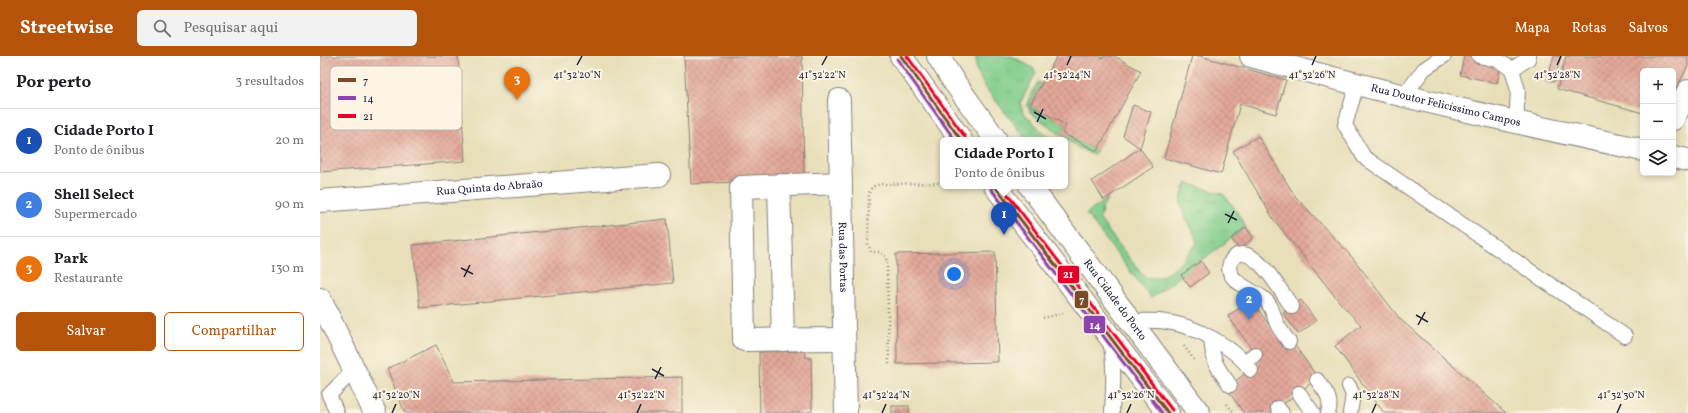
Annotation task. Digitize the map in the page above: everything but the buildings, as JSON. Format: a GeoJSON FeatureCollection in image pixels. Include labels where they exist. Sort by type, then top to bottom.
{"type":"FeatureCollection","features":[{"type":"Feature","properties":{"kind":"street"},"geometry":{"type":"LineString","coordinates":[[901,56],[960,137]]}},
{"type":"Feature","properties":{"kind":"street"},"geometry":{"type":"LineString","coordinates":[[938,56],[952,79],[994,137]]}},
{"type":"Feature","properties":{"kind":"street"},"geometry":{"type":"LineString","coordinates":[[952,79],[953,56]]}},
{"type":"Feature","properties":{"kind":"street","name":"Rua Doutor Felicíssimo Campos"},"geometry":{"type":"LineString","coordinates":[[1251,56],[1404,96],[1516,123],[1640,149]]}},
{"type":"Feature","properties":{"kind":"street"},"geometry":{"type":"LineString","coordinates":[[1676,113],[1688,91]]}},
{"type":"Feature","properties":{"kind":"street","name":"Rua das Portas"},"geometry":{"type":"LineString","coordinates":[[839,100],[846,413]]}},
{"type":"Feature","properties":{"kind":"street"},"geometry":{"type":"LineString","coordinates":[[1676,157],[1688,160]]}},
{"type":"Feature","properties":{"kind":"street","name":"Rua Quinta do Abraão"},"geometry":{"type":"LineString","coordinates":[[320,201],[659,175]]}},
{"type":"Feature","properties":{"kind":"street"},"geometry":{"type":"LineString","coordinates":[[841,183],[741,187],[744,340],[844,339]]}},
{"type":"Feature","properties":{"kind":"street"},"geometry":{"type":"LineString","coordinates":[[779,186],[783,340]]}},
{"type":"Feature","properties":{"kind":"street"},"geometry":{"type":"LineString","coordinates":[[997,189],[1168,413]]}},
{"type":"Feature","properties":{"kind":"street","name":"Rua Cidade do Porto"},"geometry":{"type":"LineString","coordinates":[[1032,189],[1199,413]]}},
{"type":"Feature","properties":{"kind":"street"},"geometry":{"type":"LineString","coordinates":[[320,299],[375,413]]}},
{"type":"Feature","properties":{"kind":"lane"},"geometry":{"type":"LineString","coordinates":[[1404,96],[1424,69],[1444,56]]}},
{"type":"Feature","properties":{"kind":"lane"},"geometry":{"type":"LineString","coordinates":[[1479,56],[1497,60],[1512,69],[1518,90],[1516,123]]}},
{"type":"Feature","properties":{"kind":"lane"},"geometry":{"type":"LineString","coordinates":[[1512,69],[1528,59],[1530,56]]}},
{"type":"Feature","properties":{"kind":"lane"},"geometry":{"type":"LineString","coordinates":[[1357,84],[1345,125],[1364,157],[1624,336]]}},
{"type":"Feature","properties":{"kind":"lane"},"geometry":{"type":"LineString","coordinates":[[1283,337],[1271,308],[1264,299],[1240,284],[1233,277],[1229,269],[1230,261],[1237,254],[1244,253],[1252,256],[1261,264],[1292,307]]}},
{"type":"Feature","properties":{"kind":"lane"},"geometry":{"type":"LineString","coordinates":[[1131,321],[1169,322],[1189,327],[1212,338],[1250,362]]}},
{"type":"Feature","properties":{"kind":"lane"},"geometry":{"type":"LineString","coordinates":[[1109,335],[1114,366],[1112,413]]}},
{"type":"Feature","properties":{"kind":"lane"},"geometry":{"type":"LineString","coordinates":[[1212,338],[1213,359],[1218,369],[1230,385]]}},
{"type":"Feature","properties":{"kind":"lane"},"geometry":{"type":"LineString","coordinates":[[325,413],[328,395],[354,370]]}},
{"type":"Feature","properties":{"kind":"lane"},"geometry":{"type":"LineString","coordinates":[[1317,380],[1329,396],[1331,405],[1328,413]]}},
{"type":"Feature","properties":{"kind":"lane"},"geometry":{"type":"LineString","coordinates":[[1349,386],[1353,395],[1350,413]]}},
{"type":"Feature","properties":{"kind":"lane"},"geometry":{"type":"LineString","coordinates":[[1299,393],[1313,413]]}},
{"type":"Feature","properties":{"kind":"lane"},"geometry":{"type":"LineString","coordinates":[[328,395],[337,413]]}},
{"type":"Feature","properties":{"kind":"path"},"geometry":{"type":"LineString","coordinates":[[890,364],[887,263],[886,257],[880,252],[871,252],[868,244],[869,193],[872,187],[880,184],[940,183]]}},
{"type":"Feature","properties":{"kind":"path"},"geometry":{"type":"LineString","coordinates":[[1043,318],[1065,312]]}},
{"type":"Feature","properties":{"kind":"green space"},"geometry":{"type":"Polygon","coordinates":[[[976,56],[1012,56],[1034,69],[1036,73],[1020,103],[1023,112],[1047,137],[1025,137],[985,87],[976,69],[976,56]]]}},
{"type":"Feature","properties":{"kind":"green space"},"geometry":{"type":"Polygon","coordinates":[[[1038,82],[1042,84],[1030,105],[1066,125],[1062,133],[1097,151],[1093,155],[1079,148],[1068,140],[1068,137],[1064,137],[1031,113],[1028,101],[1038,82]]]}},
{"type":"Feature","properties":{"kind":"green space"},"geometry":{"type":"Polygon","coordinates":[[[1187,183],[1223,194],[1233,206],[1246,227],[1151,298],[1086,214],[1108,198],[1102,209],[1100,220],[1143,276],[1151,278],[1165,275],[1189,254],[1197,243],[1182,208],[1181,201],[1187,183]]]}},
{"type":"Feature","properties":{"kind":"transit line","name":"7"},"geometry":{"type":"LineString","coordinates":[[901,56],[959,137]]}},
{"type":"Feature","properties":{"kind":"transit line","name":"21"},"geometry":{"type":"LineString","coordinates":[[907,56],[965,137]]}},
{"type":"Feature","properties":{"kind":"transit line","name":"14"},"geometry":{"type":"LineString","coordinates":[[897,59],[953,137]]}},
{"type":"Feature","properties":{"kind":"transit line","name":"14"},"geometry":{"type":"LineString","coordinates":[[991,189],[1162,413]]}},
{"type":"Feature","properties":{"kind":"transit line","name":"7"},"geometry":{"type":"LineString","coordinates":[[997,189],[1168,413]]}},
{"type":"Feature","properties":{"kind":"transit line","name":"21"},"geometry":{"type":"LineString","coordinates":[[1003,189],[1172,410]]}},
{"type":"Feature","properties":{"kind":"place","name":"Park"},"geometry":{"type":"Point","coordinates":[517,100]}},
{"type":"Feature","properties":{"kind":"place","name":"Cidade Porto I"},"geometry":{"type":"Point","coordinates":[1004,235]}},
{"type":"Feature","properties":{"kind":"place","name":"Shell Select"},"geometry":{"type":"Point","coordinates":[1249,320]}}]}
